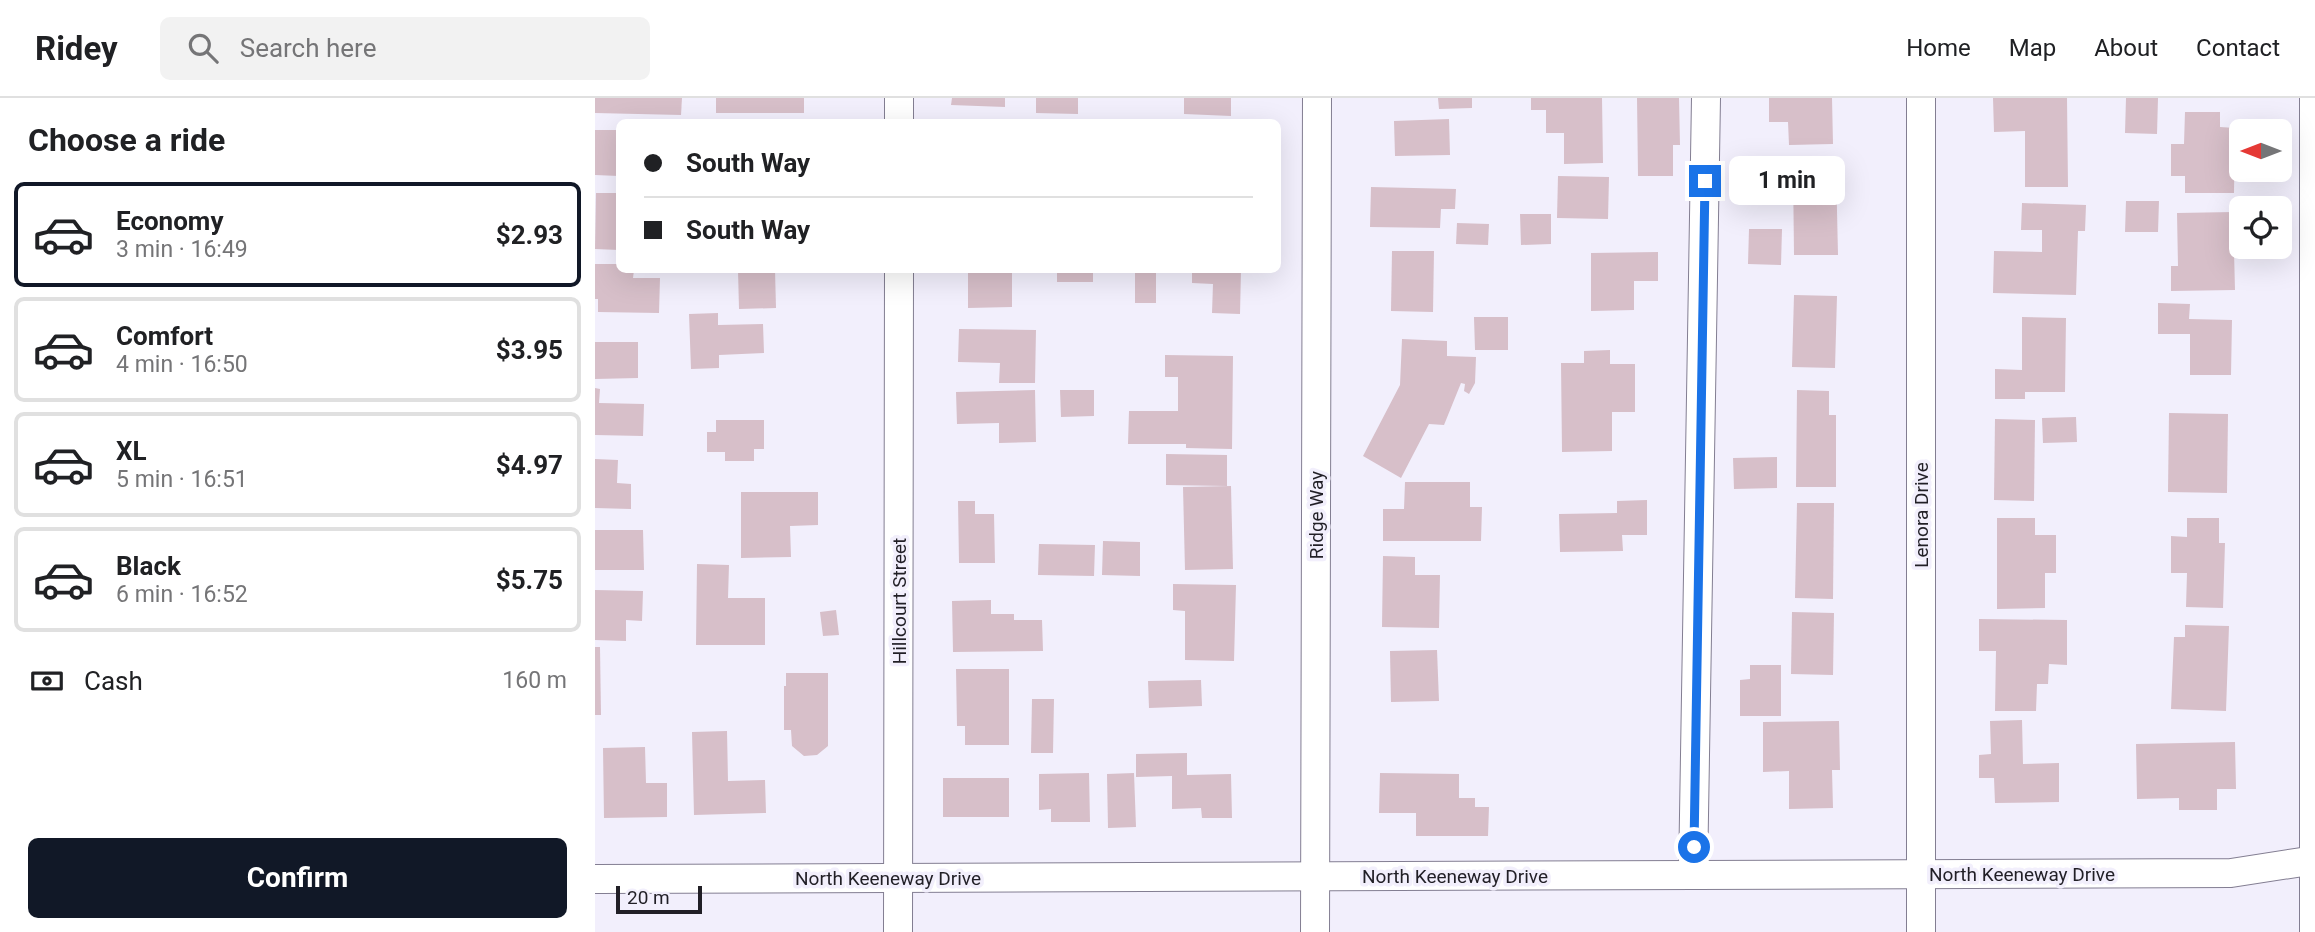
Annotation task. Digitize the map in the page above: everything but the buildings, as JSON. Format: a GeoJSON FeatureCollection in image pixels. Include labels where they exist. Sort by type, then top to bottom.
{"type":"FeatureCollection","features":[{"type":"Feature","properties":{"kind":"street"},"geometry":{"type":"LineString","coordinates":[[899,98],[899,119]]}},
{"type":"Feature","properties":{"kind":"street","name":"Ridge Way"},"geometry":{"type":"LineString","coordinates":[[1315,932],[1317,98]]}},
{"type":"Feature","properties":{"kind":"street"},"geometry":{"type":"LineString","coordinates":[[1693,875],[1706,98]]}},
{"type":"Feature","properties":{"kind":"street","name":"Lenora Drive"},"geometry":{"type":"LineString","coordinates":[[1921,98],[1921,932]]}},
{"type":"Feature","properties":{"kind":"street"},"geometry":{"type":"LineString","coordinates":[[2314,98],[2314,932]]}},
{"type":"Feature","properties":{"kind":"street","name":"Hillcourt Street"},"geometry":{"type":"LineString","coordinates":[[898,932],[899,273]]}},
{"type":"Feature","properties":{"kind":"street","name":"North Keeneway Drive"},"geometry":{"type":"LineString","coordinates":[[595,879],[2231,873],[2315,860]]}},
{"type":"Feature","properties":{"kind":"route"},"geometry":{"type":"LineString","coordinates":[[1694,847],[1705,181]]}}]}
